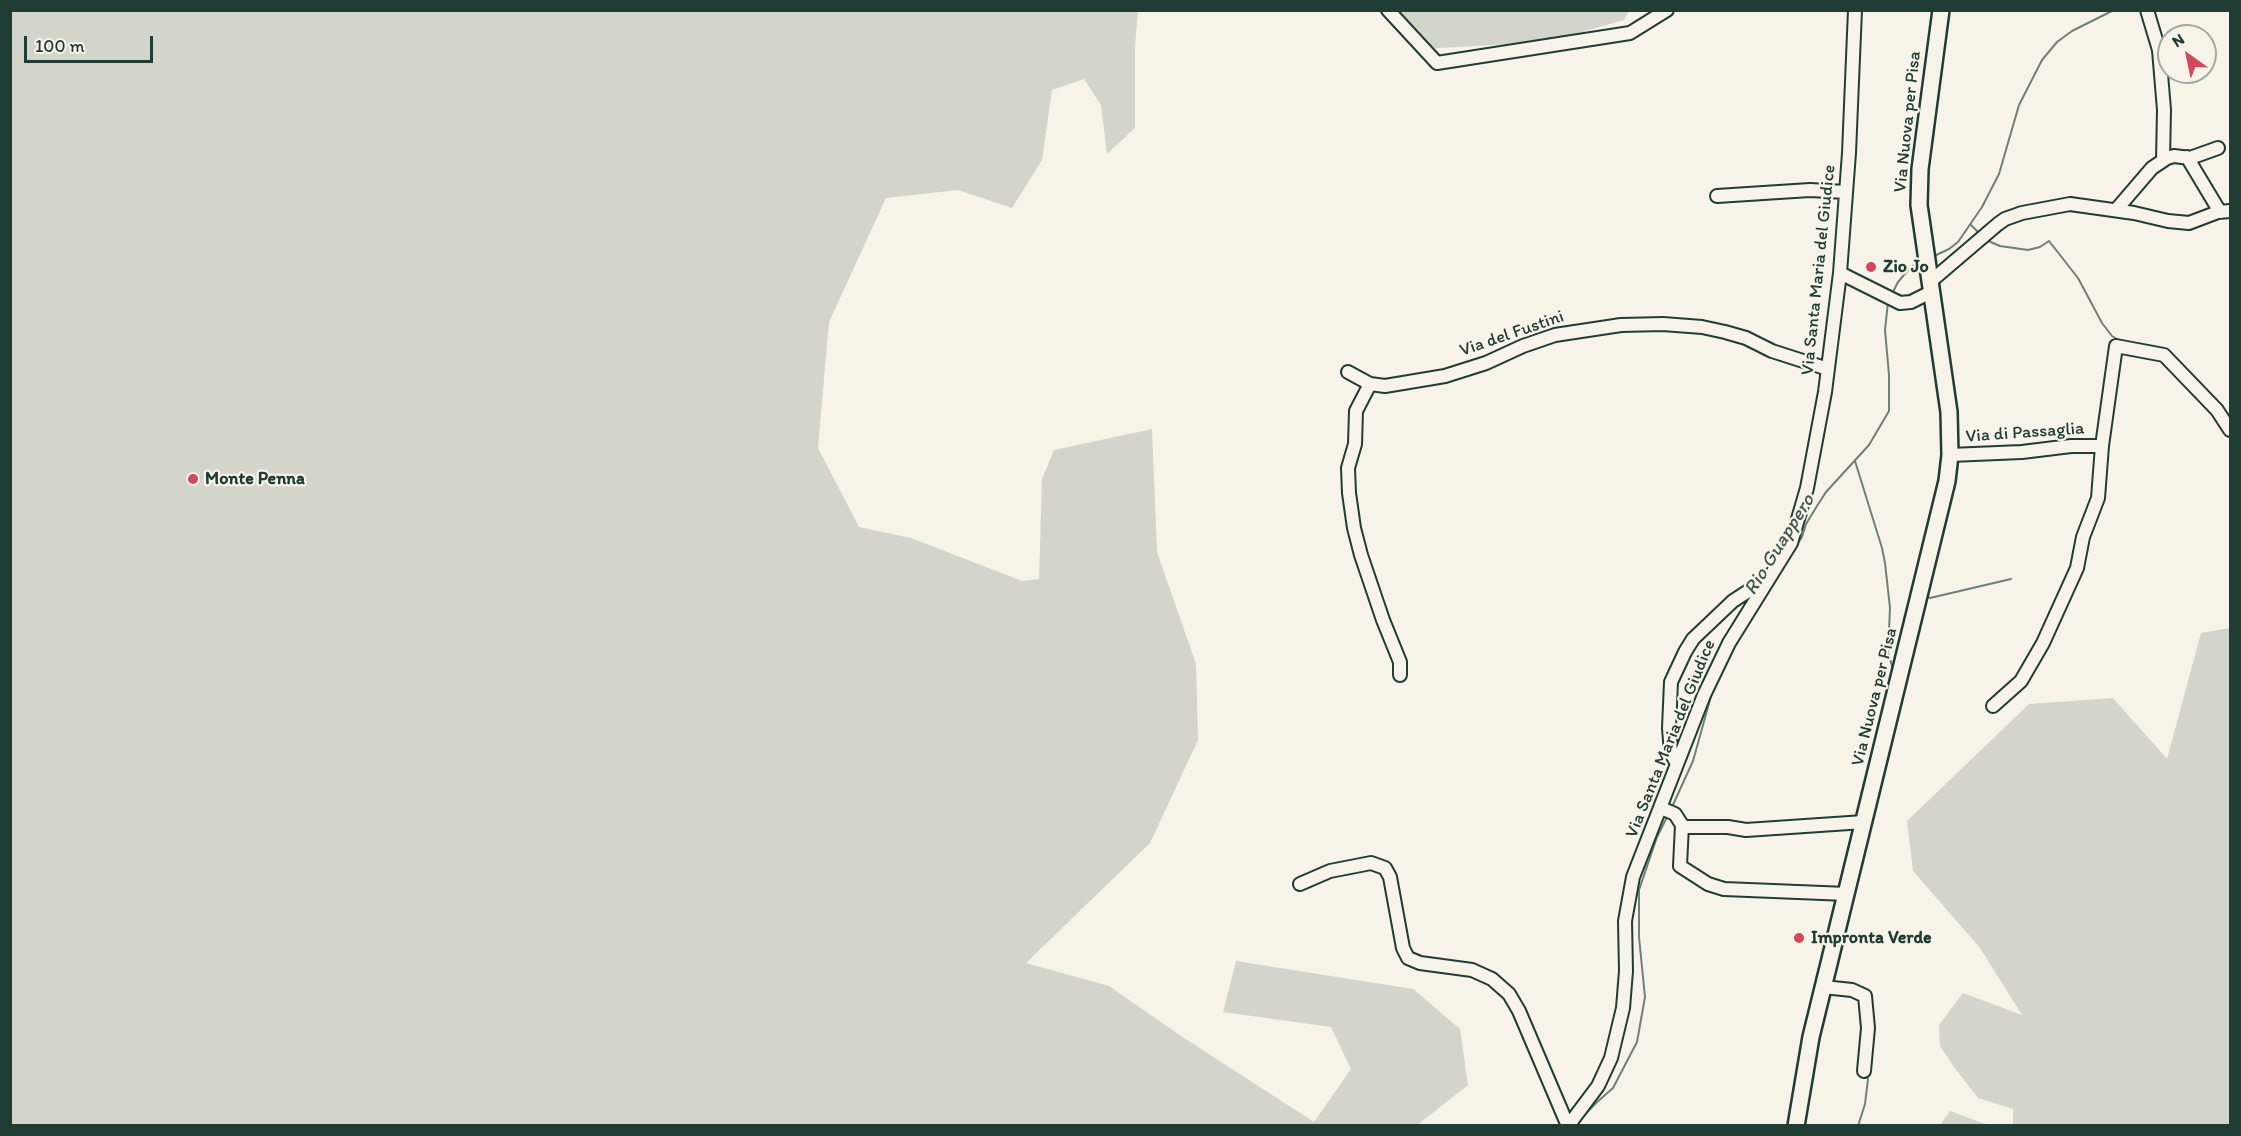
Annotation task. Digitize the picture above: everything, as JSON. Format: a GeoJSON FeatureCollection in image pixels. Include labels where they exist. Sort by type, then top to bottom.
{"type":"FeatureCollection","features":[{"type":"Feature","properties":{"kind":"main road","name":"Via Nuova per Pisa"},"geometry":{"type":"LineString","coordinates":[[1796,1125],[1811,1036],[1947,481],[1950,455],[1949,412],[1919,205],[1920,168],[1941,10]]}},
{"type":"Feature","properties":{"kind":"street"},"geometry":{"type":"LineString","coordinates":[[1388,10],[1437,63],[1630,33],[1667,10]]}},
{"type":"Feature","properties":{"kind":"street","name":"Via Santa Maria del Giudice"},"geometry":{"type":"LineString","coordinates":[[1568,1125],[1598,1086],[1611,1058],[1623,1008],[1626,971],[1625,921],[1633,877],[1671,814],[1677,764],[1704,695],[1729,643],[1791,543],[1807,488],[1828,369],[1840,273],[1856,10]]}},
{"type":"Feature","properties":{"kind":"street"},"geometry":{"type":"LineString","coordinates":[[2147,10],[2159,50],[2164,110],[2163,160]]}},
{"type":"Feature","properties":{"kind":"street"},"geometry":{"type":"LineString","coordinates":[[2116,210],[2151,168],[2163,160],[2174,156],[2187,157],[2218,148]]}},
{"type":"Feature","properties":{"kind":"street"},"geometry":{"type":"LineString","coordinates":[[1840,273],[1900,303],[1911,302],[1998,224],[2014,215],[2070,204],[2116,210],[2168,222],[2189,223],[2225,211],[2187,157]]}},
{"type":"Feature","properties":{"kind":"street"},"geometry":{"type":"LineString","coordinates":[[1717,196],[1810,190],[1846,192]]}},
{"type":"Feature","properties":{"kind":"street","name":"Via del Fustini"},"geometry":{"type":"LineString","coordinates":[[1348,372],[1370,384],[1385,386],[1445,376],[1486,363],[1523,346],[1555,335],[1621,325],[1663,324],[1702,327],[1746,338],[1773,351],[1828,369]]}},
{"type":"Feature","properties":{"kind":"street"},"geometry":{"type":"LineString","coordinates":[[1993,706],[2021,681],[2043,643],[2077,568],[2083,537],[2098,498],[2102,446],[2116,346],[2164,355],[2217,410],[2230,430]]}},
{"type":"Feature","properties":{"kind":"street"},"geometry":{"type":"LineString","coordinates":[[1370,384],[1356,411],[1355,444],[1348,468],[1349,493],[1361,555],[1400,662],[1400,675]]}},
{"type":"Feature","properties":{"kind":"street","name":"Via di Passaglia"},"geometry":{"type":"LineString","coordinates":[[1950,455],[2102,446]]}},
{"type":"Feature","properties":{"kind":"street"},"geometry":{"type":"LineString","coordinates":[[1677,764],[1671,756],[1670,744],[1671,682],[1685,651],[1693,639],[1733,601],[1766,583]]}},
{"type":"Feature","properties":{"kind":"street"},"geometry":{"type":"LineString","coordinates":[[1847,894],[1724,889],[1708,884],[1680,866],[1671,814],[1746,830],[1864,822]]}},
{"type":"Feature","properties":{"kind":"street"},"geometry":{"type":"LineString","coordinates":[[1300,884],[1330,872],[1371,863],[1385,868],[1390,877],[1403,948],[1408,958],[1420,963],[1472,970],[1492,979],[1509,994],[1519,1011],[1568,1125]]}},
{"type":"Feature","properties":{"kind":"street"},"geometry":{"type":"LineString","coordinates":[[1823,987],[1852,990],[1864,996],[1868,1028],[1864,1071]]}},
{"type":"Feature","properties":{"kind":"shaded area"},"geometry":{"type":"Polygon","coordinates":[[[10,11],[1138,11],[1135,46],[1135,128],[1107,154],[1101,105],[1084,79],[1052,90],[1042,160],[1012,208],[958,190],[886,198],[829,322],[818,448],[859,527],[911,538],[1022,581],[1039,579],[1042,479],[1054,450],[1152,429],[1157,552],[1196,664],[1198,740],[1150,843],[1026,963],[1109,986],[1181,1036],[1314,1122],[1351,1069],[1331,1027],[1223,1012],[1236,961],[1413,989],[1460,1029],[1468,1085],[1416,1126],[11,1125],[10,11]]]}},
{"type":"Feature","properties":{"kind":"shaded area"},"geometry":{"type":"Polygon","coordinates":[[[1377,11],[1629,11],[1624,20],[1548,42],[1422,49],[1377,11]]]}},
{"type":"Feature","properties":{"kind":"shaded area"},"geometry":{"type":"Polygon","coordinates":[[[2230,628],[2230,1125],[2013,1125],[2013,1109],[1978,1098],[1954,1067],[1940,1046],[1939,1025],[1963,993],[2022,1015],[1980,948],[1913,871],[1907,821],[2029,704],[2113,698],[2167,759],[2201,633],[2230,628]]]}},
{"type":"Feature","properties":{"kind":"shaded area"},"geometry":{"type":"Polygon","coordinates":[[[1950,1111],[1988,1125],[1940,1125],[1950,1111]]]}},
{"type":"Feature","properties":{"kind":"waterway","name":"Rio Guappero"},"geometry":{"type":"LineString","coordinates":[[1932,257],[1958,242],[1982,207],[1999,174],[2019,105],[2042,60],[2057,42],[2072,31],[2114,10]]}},
{"type":"Feature","properties":{"kind":"waterway"},"geometry":{"type":"LineString","coordinates":[[1971,225],[1979,233]]}},
{"type":"Feature","properties":{"kind":"waterway"},"geometry":{"type":"LineString","coordinates":[[1986,240],[2000,246],[2028,250],[2040,247],[2049,241],[2078,278],[2102,323],[2112,336],[2120,341]]}},
{"type":"Feature","properties":{"kind":"waterway","name":"Rio Guappero"},"geometry":{"type":"LineString","coordinates":[[1892,294],[1909,269],[1921,260]]}},
{"type":"Feature","properties":{"kind":"waterway","name":"Rio Guappero"},"geometry":{"type":"LineString","coordinates":[[1770,588],[1802,537],[1806,524],[1826,492],[1869,445],[1889,411],[1885,330],[1888,302]]}},
{"type":"Feature","properties":{"kind":"waterway"},"geometry":{"type":"LineString","coordinates":[[2204,388],[2218,403]]}},
{"type":"Feature","properties":{"kind":"waterway"},"geometry":{"type":"LineString","coordinates":[[1855,461],[1885,563],[1890,608],[1888,653],[1894,672]]}},
{"type":"Feature","properties":{"kind":"waterway"},"geometry":{"type":"LineString","coordinates":[[1927,596],[1930,598],[2011,579]]}},
{"type":"Feature","properties":{"kind":"waterway","name":"Rio Guappero"},"geometry":{"type":"LineString","coordinates":[[1724,667],[1736,643]]}},
{"type":"Feature","properties":{"kind":"waterway","name":"Rio Guappero"},"geometry":{"type":"LineString","coordinates":[[1672,807],[1693,761],[1713,689]]}},
{"type":"Feature","properties":{"kind":"waterway","name":"Rio Guappero"},"geometry":{"type":"LineString","coordinates":[[1577,1123],[1613,1088],[1637,1042],[1645,997],[1639,937],[1639,890],[1657,837],[1668,815]]}},
{"type":"Feature","properties":{"kind":"waterway"},"geometry":{"type":"LineString","coordinates":[[1858,1126],[1865,1104],[1868,1079]]}},
{"type":"Feature","properties":{"kind":"place","name":"Zio Jo"},"geometry":{"type":"Point","coordinates":[1871,267]}},
{"type":"Feature","properties":{"kind":"place","name":"Monte Penna"},"geometry":{"type":"Point","coordinates":[193,479]}},
{"type":"Feature","properties":{"kind":"place","name":"Impronta Verde"},"geometry":{"type":"Point","coordinates":[1799,938]}}]}
